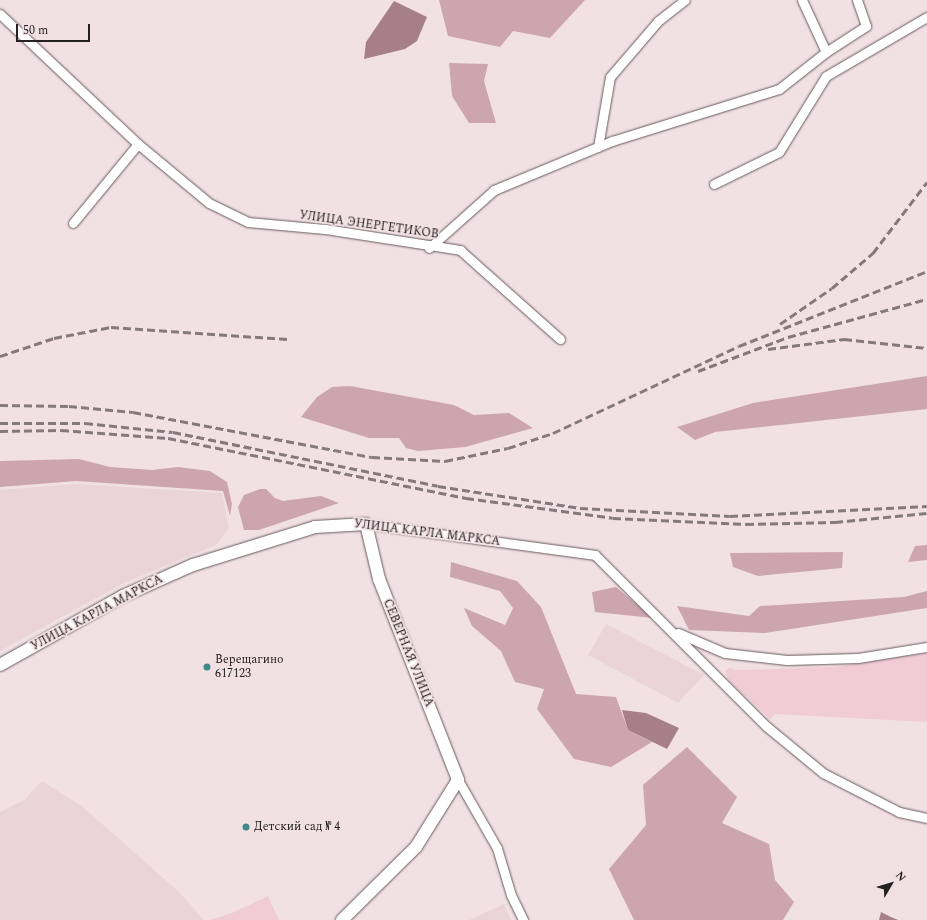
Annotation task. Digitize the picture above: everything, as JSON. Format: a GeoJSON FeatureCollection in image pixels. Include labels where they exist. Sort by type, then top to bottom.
{"type":"FeatureCollection","features":[{"type":"Feature","properties":{"kind":"street"},"geometry":{"type":"LineString","coordinates":[[598,147],[610,77],[658,21],[685,0]]}},
{"type":"Feature","properties":{"kind":"street"},"geometry":{"type":"LineString","coordinates":[[802,0],[826,52]]}},
{"type":"Feature","properties":{"kind":"street"},"geometry":{"type":"LineString","coordinates":[[430,248],[494,190],[598,147],[779,89],[826,52],[866,26],[857,0]]}},
{"type":"Feature","properties":{"kind":"street","name":"УЛИЦА ЭНЕРГЕТИКОВ"},"geometry":{"type":"LineString","coordinates":[[0,14],[138,144],[209,203],[248,222],[325,229],[430,248],[460,250],[560,339]]}},
{"type":"Feature","properties":{"kind":"street"},"geometry":{"type":"LineString","coordinates":[[714,184],[780,152],[826,76],[927,17]]}},
{"type":"Feature","properties":{"kind":"street"},"geometry":{"type":"LineString","coordinates":[[73,223],[138,144]]}},
{"type":"Feature","properties":{"kind":"street","name":"УЛИЦА КАРЛА МАРКСА"},"geometry":{"type":"LineString","coordinates":[[0,665],[123,596],[193,564],[315,527],[366,524],[595,555],[675,632]]}},
{"type":"Feature","properties":{"kind":"street","name":"СЕВЕРНАЯ УЛИЦА"},"geometry":{"type":"LineString","coordinates":[[366,524],[379,579],[458,780],[498,848],[523,920]]}},
{"type":"Feature","properties":{"kind":"street"},"geometry":{"type":"LineString","coordinates":[[675,632],[725,653],[787,660],[858,658],[927,647]]}},
{"type":"Feature","properties":{"kind":"street"},"geometry":{"type":"LineString","coordinates":[[675,632],[766,726],[823,773],[899,812],[927,818]]}},
{"type":"Feature","properties":{"kind":"street"},"geometry":{"type":"LineString","coordinates":[[342,920],[416,847],[458,780]]}},
{"type":"Feature","properties":{"kind":"shaded area"},"geometry":{"type":"Polygon","coordinates":[[[439,0],[585,0],[550,38],[513,31],[500,47],[448,36],[439,0]]]}},
{"type":"Feature","properties":{"kind":"shaded area"},"geometry":{"type":"Polygon","coordinates":[[[394,1],[427,17],[417,41],[405,49],[364,59],[366,42],[394,1]]]}},
{"type":"Feature","properties":{"kind":"shaded area"},"geometry":{"type":"Polygon","coordinates":[[[449,63],[488,64],[484,81],[496,123],[469,123],[452,96],[449,63]]]}},
{"type":"Feature","properties":{"kind":"shaded area"},"geometry":{"type":"Polygon","coordinates":[[[927,376],[927,409],[715,432],[695,440],[677,427],[753,403],[927,376]]]}},
{"type":"Feature","properties":{"kind":"shaded area"},"geometry":{"type":"Polygon","coordinates":[[[350,386],[454,405],[474,415],[509,413],[533,428],[465,447],[418,451],[406,448],[399,438],[369,438],[301,417],[317,397],[332,387],[350,386]]]}},
{"type":"Feature","properties":{"kind":"shaded area"},"geometry":{"type":"Polygon","coordinates":[[[79,459],[110,467],[152,470],[178,467],[210,471],[227,482],[232,504],[230,516],[223,491],[76,481],[0,487],[0,461],[79,459]]]}},
{"type":"Feature","properties":{"kind":"shaded area"},"geometry":{"type":"Polygon","coordinates":[[[75,484],[222,493],[229,528],[216,545],[124,583],[0,651],[0,490],[75,484]]]}},
{"type":"Feature","properties":{"kind":"shaded area"},"geometry":{"type":"Polygon","coordinates":[[[260,489],[266,489],[275,498],[283,501],[321,496],[339,503],[259,530],[244,530],[238,507],[244,495],[260,489]]]}},
{"type":"Feature","properties":{"kind":"shaded area"},"geometry":{"type":"Polygon","coordinates":[[[927,545],[927,560],[908,562],[915,546],[927,545]]]}},
{"type":"Feature","properties":{"kind":"shaded area"},"geometry":{"type":"Polygon","coordinates":[[[843,552],[842,568],[758,576],[733,567],[730,553],[843,552]]]}},
{"type":"Feature","properties":{"kind":"shaded area"},"geometry":{"type":"Polygon","coordinates":[[[451,562],[517,581],[541,607],[576,694],[616,697],[628,730],[652,742],[611,767],[574,759],[537,709],[544,689],[515,682],[501,651],[472,626],[464,608],[505,625],[513,608],[500,591],[450,577],[451,562]]]}},
{"type":"Feature","properties":{"kind":"shaded area"},"geometry":{"type":"Polygon","coordinates":[[[616,587],[653,618],[595,612],[592,592],[616,587]]]}},
{"type":"Feature","properties":{"kind":"shaded area"},"geometry":{"type":"Polygon","coordinates":[[[927,591],[927,608],[765,633],[689,630],[677,606],[749,616],[760,606],[904,597],[927,591]]]}},
{"type":"Feature","properties":{"kind":"shaded area"},"geometry":{"type":"Polygon","coordinates":[[[606,624],[704,675],[678,703],[588,655],[606,624]]]}},
{"type":"Feature","properties":{"kind":"shaded area"},"geometry":{"type":"Polygon","coordinates":[[[927,653],[927,722],[775,714],[770,719],[730,682],[725,671],[730,667],[735,670],[836,667],[927,653]]]}},
{"type":"Feature","properties":{"kind":"shaded area"},"geometry":{"type":"Polygon","coordinates":[[[622,710],[646,713],[679,728],[667,749],[628,730],[622,710]]]}},
{"type":"Feature","properties":{"kind":"shaded area"},"geometry":{"type":"Polygon","coordinates":[[[687,747],[737,797],[722,823],[769,844],[775,880],[794,902],[783,920],[634,920],[609,869],[646,825],[643,785],[687,747]]]}},
{"type":"Feature","properties":{"kind":"shaded area"},"geometry":{"type":"Polygon","coordinates":[[[42,781],[83,807],[180,893],[204,920],[0,920],[0,812],[24,800],[42,781]]]}},
{"type":"Feature","properties":{"kind":"shaded area"},"geometry":{"type":"Polygon","coordinates":[[[268,896],[279,920],[210,920],[232,913],[268,896]]]}},
{"type":"Feature","properties":{"kind":"shaded area"},"geometry":{"type":"Polygon","coordinates":[[[504,904],[511,920],[469,920],[504,904]]]}},
{"type":"Feature","properties":{"kind":"shaded area"},"geometry":{"type":"Polygon","coordinates":[[[881,912],[891,917],[898,920],[879,920],[881,912]]]}},
{"type":"Feature","properties":{"kind":"railway"},"geometry":{"type":"LineString","coordinates":[[780,324],[832,288],[873,253],[927,182]]}},
{"type":"Feature","properties":{"kind":"railway"},"geometry":{"type":"LineString","coordinates":[[0,405],[69,406],[133,412],[372,457],[445,461],[508,448],[553,433],[739,346],[927,271]]}},
{"type":"Feature","properties":{"kind":"railway"},"geometry":{"type":"LineString","coordinates":[[698,371],[788,337],[927,299]]}},
{"type":"Feature","properties":{"kind":"railway"},"geometry":{"type":"LineString","coordinates":[[0,356],[54,338],[111,327],[288,339]]}},
{"type":"Feature","properties":{"kind":"railway"},"geometry":{"type":"LineString","coordinates":[[768,349],[844,339],[927,348]]}},
{"type":"Feature","properties":{"kind":"railway"},"geometry":{"type":"LineString","coordinates":[[0,423],[85,423],[173,432],[438,486],[580,508],[730,516],[927,506]]}},
{"type":"Feature","properties":{"kind":"railway"},"geometry":{"type":"LineString","coordinates":[[0,431],[61,430],[168,438],[466,498],[613,518],[746,524],[835,522],[927,513]]}},
{"type":"Feature","properties":{"kind":"place","name":"Верещагино 617123"},"geometry":{"type":"Point","coordinates":[207,667]}},
{"type":"Feature","properties":{"kind":"place","name":"Детский сад № 4"},"geometry":{"type":"Point","coordinates":[246,827]}}]}
